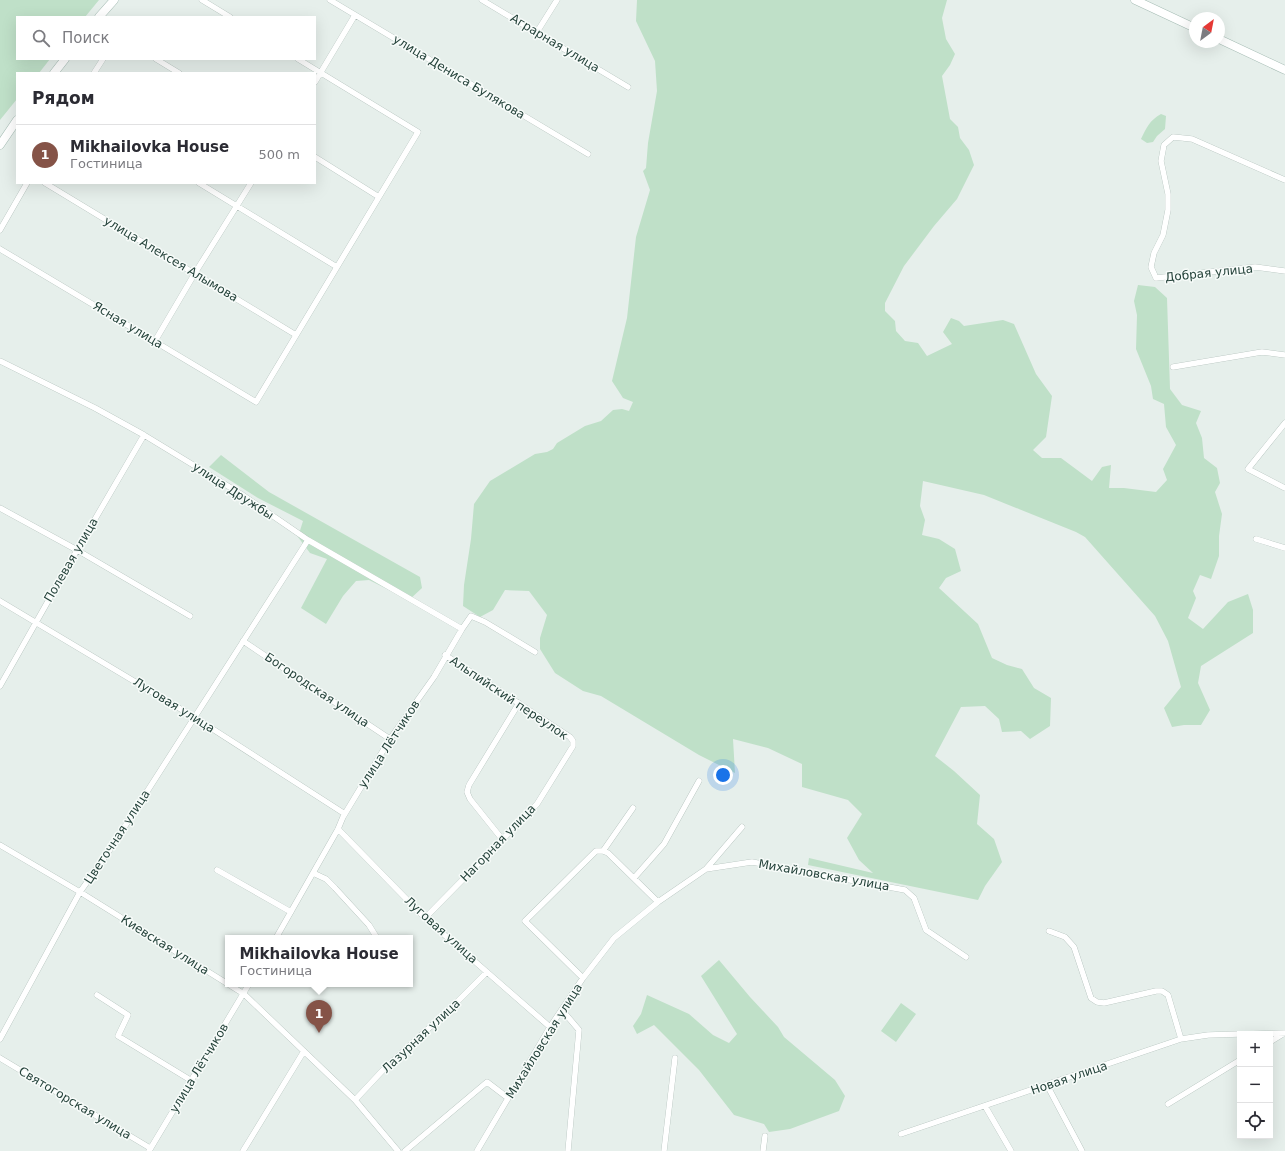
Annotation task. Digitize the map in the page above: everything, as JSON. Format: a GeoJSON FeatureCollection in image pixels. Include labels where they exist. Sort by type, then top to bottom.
{"type":"FeatureCollection","features":[{"type":"Feature","properties":{"kind":"main road"},"geometry":{"type":"LineString","coordinates":[[100,16],[114,0]]}},
{"type":"Feature","properties":{"kind":"main road"},"geometry":{"type":"LineString","coordinates":[[1135,0],[1189,25]]}},
{"type":"Feature","properties":{"kind":"main road"},"geometry":{"type":"LineString","coordinates":[[1225,42],[1285,70]]}},
{"type":"Feature","properties":{"kind":"main road"},"geometry":{"type":"LineString","coordinates":[[55,72],[64,60]]}},
{"type":"Feature","properties":{"kind":"main road"},"geometry":{"type":"LineString","coordinates":[[0,145],[16,121]]}},
{"type":"Feature","properties":{"kind":"street"},"geometry":{"type":"LineString","coordinates":[[202,0],[228,16]]}},
{"type":"Feature","properties":{"kind":"street","name":"улица Дениса Булякова"},"geometry":{"type":"LineString","coordinates":[[330,0],[588,154]]}},
{"type":"Feature","properties":{"kind":"street","name":"Аграрная улица"},"geometry":{"type":"LineString","coordinates":[[482,0],[628,86]]}},
{"type":"Feature","properties":{"kind":"street"},"geometry":{"type":"LineString","coordinates":[[537,32],[557,0]]}},
{"type":"Feature","properties":{"kind":"street"},"geometry":{"type":"LineString","coordinates":[[316,80],[355,15]]}},
{"type":"Feature","properties":{"kind":"street"},"geometry":{"type":"LineString","coordinates":[[95,72],[102,60]]}},
{"type":"Feature","properties":{"kind":"street"},"geometry":{"type":"LineString","coordinates":[[158,60],[177,72]]}},
{"type":"Feature","properties":{"kind":"street"},"geometry":{"type":"LineString","coordinates":[[296,335],[418,132],[300,60]]}},
{"type":"Feature","properties":{"kind":"street","name":"Добрая улица"},"geometry":{"type":"LineString","coordinates":[[1285,180],[1192,139],[1174,137],[1164,145],[1161,161],[1168,194],[1168,210],[1163,235],[1154,253],[1152,267],[1156,278],[1255,267],[1285,271]]}},
{"type":"Feature","properties":{"kind":"street"},"geometry":{"type":"LineString","coordinates":[[316,158],[379,197]]}},
{"type":"Feature","properties":{"kind":"street"},"geometry":{"type":"LineString","coordinates":[[0,230],[26,184]]}},
{"type":"Feature","properties":{"kind":"street","name":"улица Алексея Алымова"},"geometry":{"type":"LineString","coordinates":[[48,184],[296,335]]}},
{"type":"Feature","properties":{"kind":"street"},"geometry":{"type":"LineString","coordinates":[[201,184],[337,267]]}},
{"type":"Feature","properties":{"kind":"street"},"geometry":{"type":"LineString","coordinates":[[155,341],[250,184]]}},
{"type":"Feature","properties":{"kind":"street","name":"Ясная улица"},"geometry":{"type":"LineString","coordinates":[[0,249],[256,402],[296,335]]}},
{"type":"Feature","properties":{"kind":"street"},"geometry":{"type":"LineString","coordinates":[[1173,367],[1262,352],[1285,354]]}},
{"type":"Feature","properties":{"kind":"street","name":"улица Дружбы"},"geometry":{"type":"LineString","coordinates":[[0,360],[96,408],[144,435],[241,494],[308,540],[462,629]]}},
{"type":"Feature","properties":{"kind":"street"},"geometry":{"type":"LineString","coordinates":[[1285,423],[1248,469],[1285,488]]}},
{"type":"Feature","properties":{"kind":"street","name":"Полевая улица"},"geometry":{"type":"LineString","coordinates":[[0,686],[144,435]]}},
{"type":"Feature","properties":{"kind":"street"},"geometry":{"type":"LineString","coordinates":[[0,508],[77,550],[190,616]]}},
{"type":"Feature","properties":{"kind":"street"},"geometry":{"type":"LineString","coordinates":[[1256,539],[1285,548]]}},
{"type":"Feature","properties":{"kind":"street","name":"Цветочная улица"},"geometry":{"type":"LineString","coordinates":[[0,1039],[80,892],[110,851],[308,540]]}},
{"type":"Feature","properties":{"kind":"street","name":"Луговая улица"},"geometry":{"type":"LineString","coordinates":[[0,601],[194,717],[345,814]]}},
{"type":"Feature","properties":{"kind":"street","name":"улица Лётчиков"},"geometry":{"type":"LineString","coordinates":[[278,935],[314,873],[345,814],[390,739],[434,677],[445,655],[471,616],[485,622],[535,652]]}},
{"type":"Feature","properties":{"kind":"street","name":"Богородская улица"},"geometry":{"type":"LineString","coordinates":[[243,641],[390,739]]}},
{"type":"Feature","properties":{"kind":"street","name":"Альпийский переулок"},"geometry":{"type":"LineString","coordinates":[[445,655],[570,736],[573,740]]}},
{"type":"Feature","properties":{"kind":"street"},"geometry":{"type":"LineString","coordinates":[[502,839],[470,799],[467,792],[469,785],[518,703]]}},
{"type":"Feature","properties":{"kind":"street","name":"Нагорная улица"},"geometry":{"type":"LineString","coordinates":[[425,918],[538,804],[573,746],[573,740]]}},
{"type":"Feature","properties":{"kind":"street"},"geometry":{"type":"LineString","coordinates":[[634,878],[664,844],[699,781]]}},
{"type":"Feature","properties":{"kind":"street"},"geometry":{"type":"LineString","coordinates":[[603,851],[633,808]]}},
{"type":"Feature","properties":{"kind":"street"},"geometry":{"type":"LineString","coordinates":[[706,868],[742,827]]}},
{"type":"Feature","properties":{"kind":"street","name":"Луговая улица"},"geometry":{"type":"LineString","coordinates":[[338,829],[425,918],[550,1027]]}},
{"type":"Feature","properties":{"kind":"street","name":"Киевская улица"},"geometry":{"type":"LineString","coordinates":[[0,845],[80,892],[225,982]]}},
{"type":"Feature","properties":{"kind":"street"},"geometry":{"type":"LineString","coordinates":[[583,978],[526,920],[596,851],[608,853],[658,902]]}},
{"type":"Feature","properties":{"kind":"street","name":"Михайловская улица"},"geometry":{"type":"LineString","coordinates":[[477,1151],[550,1027],[583,978],[614,938],[658,902],[706,868],[752,862],[906,890],[914,898],[926,930],[966,957]]}},
{"type":"Feature","properties":{"kind":"street"},"geometry":{"type":"LineString","coordinates":[[217,870],[291,912]]}},
{"type":"Feature","properties":{"kind":"street"},"geometry":{"type":"LineString","coordinates":[[314,873],[326,879],[335,888],[369,925],[374,935]]}},
{"type":"Feature","properties":{"kind":"street"},"geometry":{"type":"LineString","coordinates":[[1049,931],[1065,938],[1074,947],[1091,998],[1097,1002],[1104,1003],[1156,991],[1162,991],[1168,995],[1181,1039]]}},
{"type":"Feature","properties":{"kind":"street","name":"Лазурная улица"},"geometry":{"type":"LineString","coordinates":[[355,1100],[384,1069],[452,1008],[487,972]]}},
{"type":"Feature","properties":{"kind":"street","name":"Киевская улица"},"geometry":{"type":"LineString","coordinates":[[233,987],[244,994],[355,1100],[398,1151]]}},
{"type":"Feature","properties":{"kind":"street","name":"улица Лётчиков"},"geometry":{"type":"LineString","coordinates":[[149,1150],[248,987]]}},
{"type":"Feature","properties":{"kind":"street"},"geometry":{"type":"LineString","coordinates":[[97,995],[128,1015],[118,1036],[192,1081]]}},
{"type":"Feature","properties":{"kind":"street"},"geometry":{"type":"LineString","coordinates":[[562,1010],[579,1030],[568,1151]]}},
{"type":"Feature","properties":{"kind":"street"},"geometry":{"type":"LineString","coordinates":[[1273,1033],[1285,1033]]}},
{"type":"Feature","properties":{"kind":"street"},"geometry":{"type":"LineString","coordinates":[[1273,1040],[1285,1033]]}},
{"type":"Feature","properties":{"kind":"street","name":"Новая улица"},"geometry":{"type":"LineString","coordinates":[[901,1134],[1181,1039],[1208,1035],[1237,1034]]}},
{"type":"Feature","properties":{"kind":"street"},"geometry":{"type":"LineString","coordinates":[[243,1151],[304,1051]]}},
{"type":"Feature","properties":{"kind":"street","name":"Святогорская улица"},"geometry":{"type":"LineString","coordinates":[[0,1058],[149,1150]]}},
{"type":"Feature","properties":{"kind":"street"},"geometry":{"type":"LineString","coordinates":[[664,1151],[675,1058]]}},
{"type":"Feature","properties":{"kind":"street"},"geometry":{"type":"LineString","coordinates":[[1168,1104],[1237,1062]]}},
{"type":"Feature","properties":{"kind":"street"},"geometry":{"type":"LineString","coordinates":[[405,1151],[487,1082],[508,1098]]}},
{"type":"Feature","properties":{"kind":"street"},"geometry":{"type":"LineString","coordinates":[[1047,1085],[1082,1151]]}},
{"type":"Feature","properties":{"kind":"street"},"geometry":{"type":"LineString","coordinates":[[985,1106],[1011,1151]]}},
{"type":"Feature","properties":{"kind":"street"},"geometry":{"type":"LineString","coordinates":[[763,1151],[765,1136]]}},
{"type":"Feature","properties":{"kind":"green space"},"geometry":{"type":"Polygon","coordinates":[[[0,0],[99,0],[86,16],[16,16],[16,60],[49,60],[40,72],[16,72],[16,100],[0,120],[0,0]]]}},
{"type":"Feature","properties":{"kind":"green space"},"geometry":{"type":"Polygon","coordinates":[[[637,0],[947,0],[942,18],[946,39],[955,54],[950,65],[942,76],[950,119],[958,127],[960,138],[969,150],[974,165],[957,199],[934,226],[904,266],[885,303],[885,311],[895,321],[896,331],[905,341],[918,343],[927,356],[952,344],[943,332],[951,318],[959,321],[964,326],[1003,320],[1014,324],[1036,374],[1052,396],[1046,437],[1033,450],[1042,458],[1061,458],[1092,481],[1102,467],[1111,465],[1109,488],[1124,488],[1156,492],[1167,480],[1163,469],[1176,445],[1166,427],[1164,404],[1153,399],[1151,386],[1136,349],[1137,315],[1134,301],[1138,285],[1155,287],[1167,298],[1170,389],[1182,405],[1201,411],[1196,423],[1202,438],[1204,458],[1217,468],[1220,483],[1215,492],[1222,514],[1219,536],[1219,556],[1211,579],[1200,575],[1193,591],[1196,598],[1188,618],[1203,629],[1228,602],[1248,594],[1253,610],[1253,633],[1201,666],[1198,683],[1210,710],[1201,725],[1172,727],[1164,708],[1181,687],[1168,641],[1155,616],[1085,537],[984,495],[923,481],[920,506],[925,520],[922,535],[939,539],[955,549],[961,571],[946,578],[939,588],[978,624],[992,658],[1007,665],[1022,669],[1034,688],[1051,698],[1050,726],[1030,739],[1021,731],[1002,732],[999,719],[985,706],[961,707],[935,756],[980,795],[977,824],[994,839],[1002,862],[985,886],[978,900],[808,865],[809,858],[873,873],[859,860],[847,838],[862,814],[848,800],[802,787],[802,764],[768,748],[733,739],[735,773],[699,755],[601,696],[583,691],[555,673],[540,649],[540,638],[547,615],[529,591],[505,590],[493,610],[480,617],[463,606],[464,585],[471,539],[474,504],[490,481],[535,454],[547,452],[553,449],[557,443],[585,426],[601,421],[613,410],[622,409],[629,411],[633,402],[623,398],[612,381],[627,318],[636,237],[650,190],[643,171],[646,168],[648,143],[657,91],[655,61],[636,21],[637,0]]]}},
{"type":"Feature","properties":{"kind":"green space"},"geometry":{"type":"Polygon","coordinates":[[[1161,114],[1166,116],[1165,129],[1153,142],[1147,143],[1141,139],[1151,122],[1161,114]]]}},
{"type":"Feature","properties":{"kind":"green space"},"geometry":{"type":"Polygon","coordinates":[[[221,455],[269,492],[420,577],[422,588],[409,600],[369,580],[356,581],[343,596],[326,624],[301,608],[327,559],[310,553],[298,537],[303,521],[258,498],[209,467],[221,455]]]}},
{"type":"Feature","properties":{"kind":"green space"},"geometry":{"type":"Polygon","coordinates":[[[719,960],[778,1027],[784,1037],[835,1080],[845,1096],[839,1111],[790,1129],[769,1132],[764,1124],[734,1115],[699,1070],[654,1025],[637,1034],[633,1026],[641,1014],[647,995],[689,1014],[713,1035],[729,1043],[737,1034],[701,976],[719,960]]]}},
{"type":"Feature","properties":{"kind":"green space"},"geometry":{"type":"Polygon","coordinates":[[[901,1003],[916,1014],[896,1042],[881,1031],[901,1003]]]}},
{"type":"Feature","properties":{"kind":"place","name":"Mikhailovka House"},"geometry":{"type":"Point","coordinates":[319,1033]}}]}
